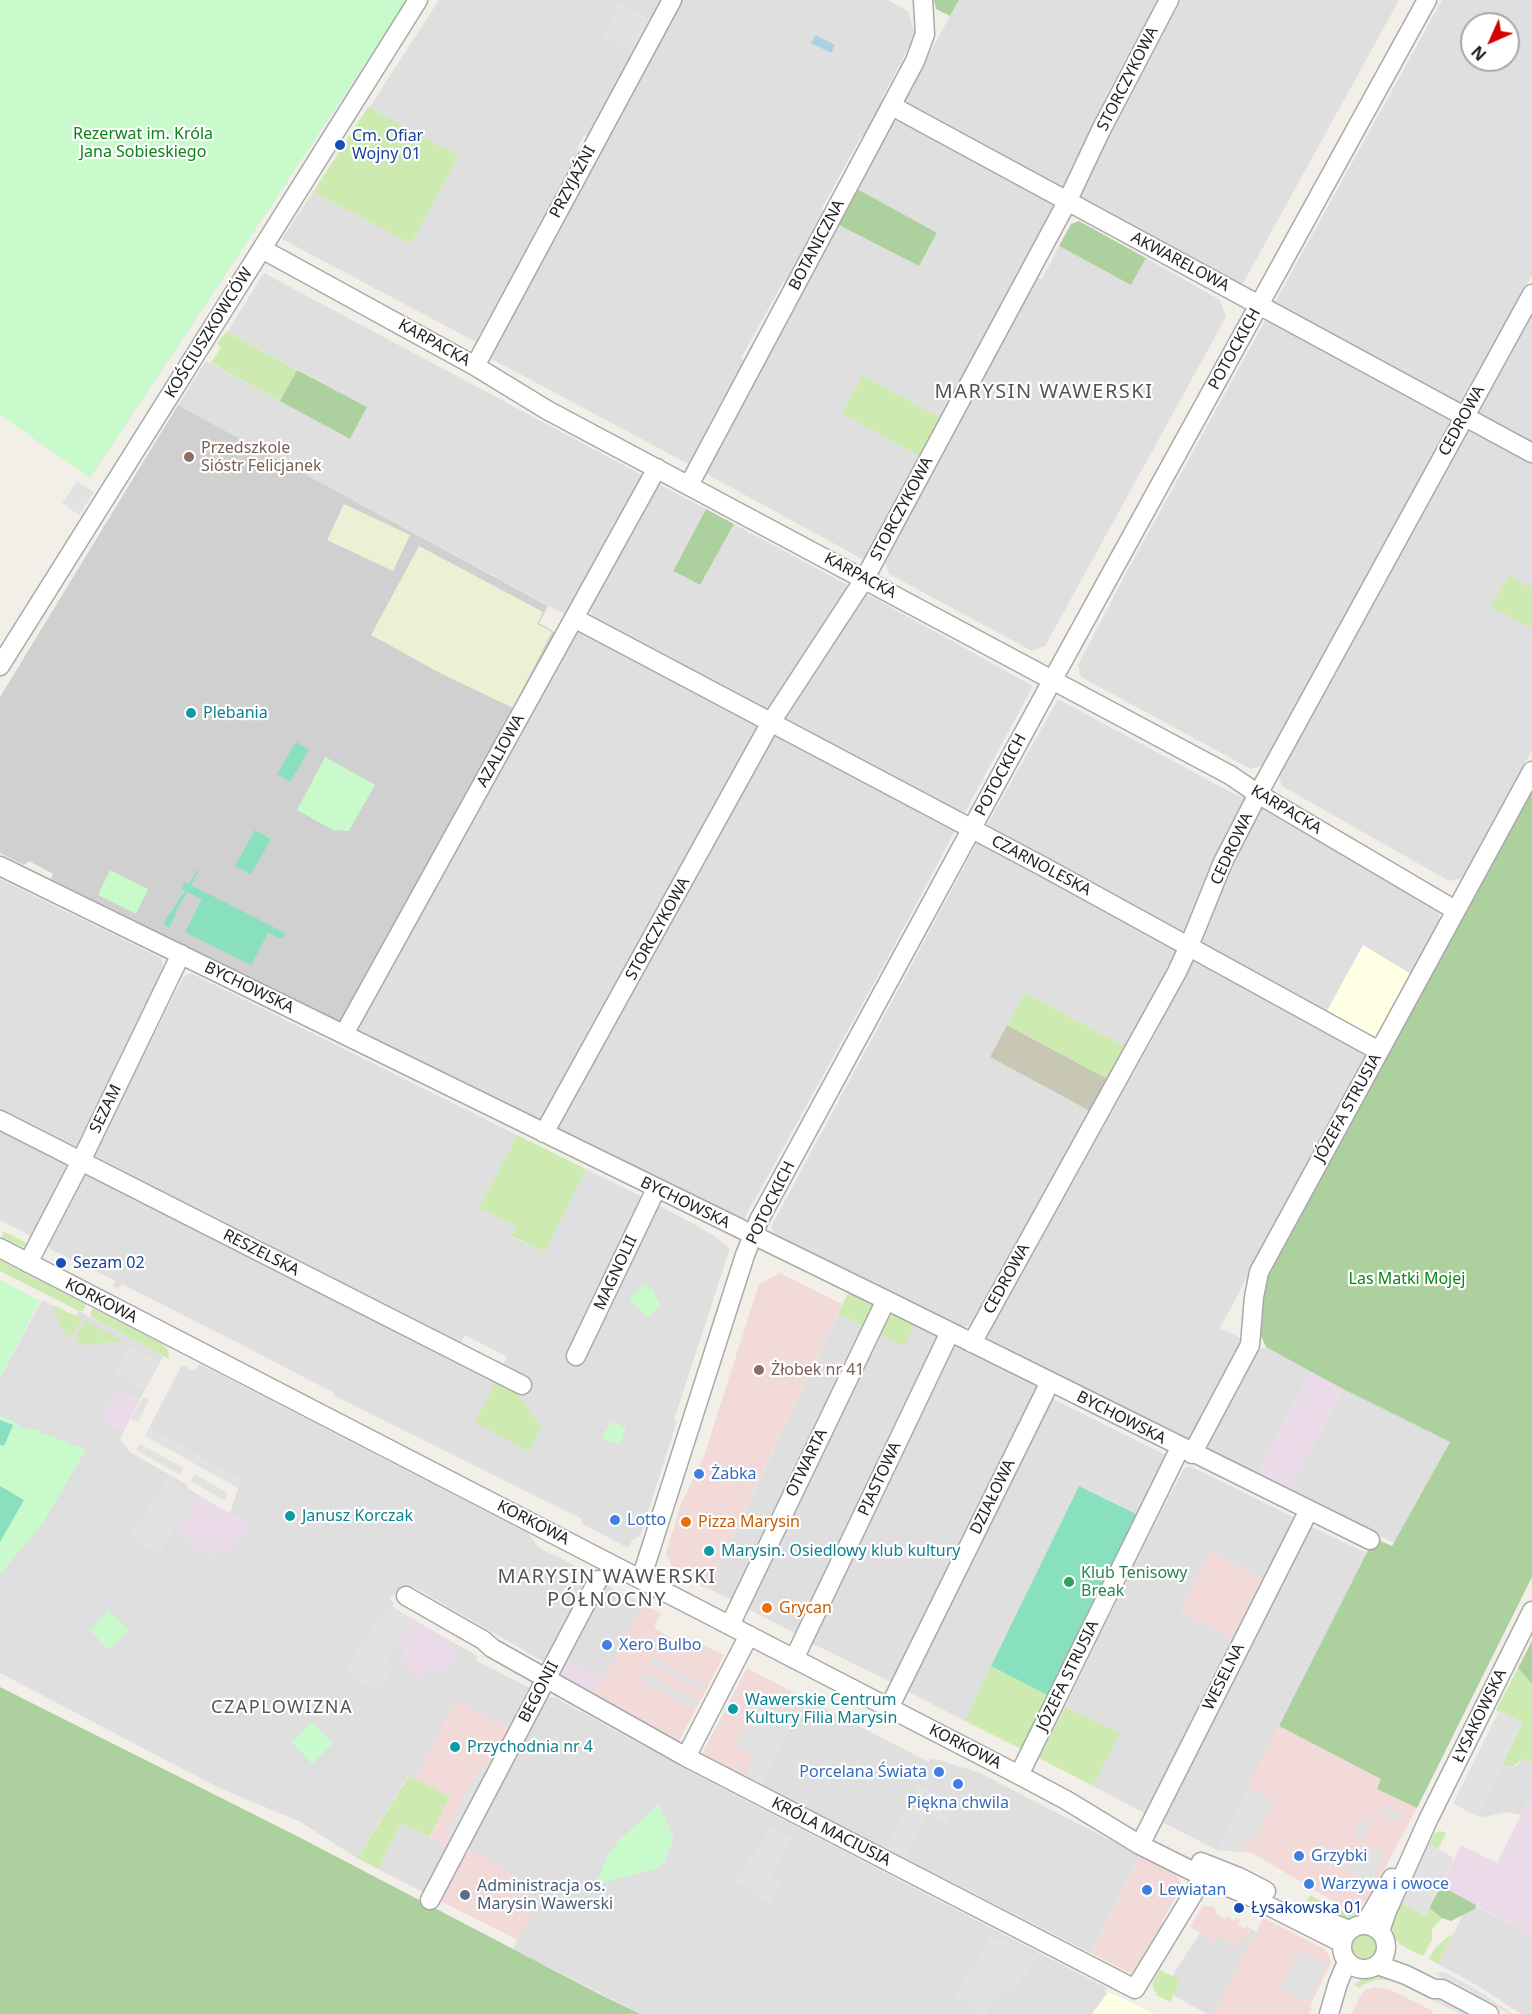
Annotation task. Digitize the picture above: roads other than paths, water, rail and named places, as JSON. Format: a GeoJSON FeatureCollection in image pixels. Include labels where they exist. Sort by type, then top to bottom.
{"type":"FeatureCollection","features":[{"type":"Feature","properties":{"kind":"street","name":"KOŚCIUSZKOWCÓW"},"geometry":{"type":"LineString","coordinates":[[0,666],[418,0]]}},
{"type":"Feature","properties":{"kind":"street","name":"PRZYJAŹNI"},"geometry":{"type":"LineString","coordinates":[[475,366],[672,0]]}},
{"type":"Feature","properties":{"kind":"street","name":"STORCZYKOWA"},"geometry":{"type":"LineString","coordinates":[[544,1133],[771,722],[865,578],[1067,202],[1106,120],[1169,0]]}},
{"type":"Feature","properties":{"kind":"street","name":"POTOCKICH"},"geometry":{"type":"LineString","coordinates":[[641,1579],[752,1236],[770,1199],[1427,0]]}},
{"type":"Feature","properties":{"kind":"street","name":"BOTANICZNA"},"geometry":{"type":"LineString","coordinates":[[689,485],[915,61],[926,34],[922,1]]}},
{"type":"Feature","properties":{"kind":"street","name":"AKWARELOWA"},"geometry":{"type":"LineString","coordinates":[[892,106],[1532,453]]}},
{"type":"Feature","properties":{"kind":"street","name":"KARPACKA"},"geometry":{"type":"LineString","coordinates":[[262,249],[475,366],[547,410],[1230,775],[1258,794],[1455,910]]}},
{"type":"Feature","properties":{"kind":"street","name":"CEDROWA"},"geometry":{"type":"LineString","coordinates":[[972,1343],[1190,946],[1223,862],[1258,794],[1532,294]]}},
{"type":"Feature","properties":{"kind":"street","name":"AZALIOWA"},"geometry":{"type":"LineString","coordinates":[[344,1035],[657,468]]}},
{"type":"Feature","properties":{"kind":"street","name":"CZARNOLESKA"},"geometry":{"type":"LineString","coordinates":[[574,618],[1190,946],[1379,1051]]}},
{"type":"Feature","properties":{"kind":"street","name":"JÓZEFA STRUSIA"},"geometry":{"type":"LineString","coordinates":[[1019,1775],[1186,1451],[1250,1345],[1254,1297],[1259,1272],[1532,771]]}},
{"type":"Feature","properties":{"kind":"street","name":"BYCHOWSKA"},"geometry":{"type":"LineString","coordinates":[[0,866],[1370,1540]]}},
{"type":"Feature","properties":{"kind":"street","name":"SEZAM"},"geometry":{"type":"LineString","coordinates":[[28,1263],[81,1161],[181,954]]}},
{"type":"Feature","properties":{"kind":"street","name":"RESZELSKA"},"geometry":{"type":"LineString","coordinates":[[0,1120],[522,1385]]}},
{"type":"Feature","properties":{"kind":"street","name":"MAGNOLII"},"geometry":{"type":"LineString","coordinates":[[576,1356],[656,1189]]}},
{"type":"Feature","properties":{"kind":"street","name":"KORKOWA"},"geometry":{"type":"LineString","coordinates":[[0,1248],[1143,1840],[1207,1871],[1239,1877],[1328,1922],[1364,1935],[1398,1958],[1436,1979],[1442,1989]]}},
{"type":"Feature","properties":{"kind":"street","name":"OTWARTA"},"geometry":{"type":"LineString","coordinates":[[730,1625],[886,1300]]}},
{"type":"Feature","properties":{"kind":"street","name":"PIASTOWA"},"geometry":{"type":"LineString","coordinates":[[794,1659],[950,1332]]}},
{"type":"Feature","properties":{"kind":"street","name":"DZIAŁOWA"},"geometry":{"type":"LineString","coordinates":[[889,1708],[1050,1382]]}},
{"type":"Feature","properties":{"kind":"street","name":"WESELNA"},"geometry":{"type":"LineString","coordinates":[[1143,1840],[1309,1510]]}},
{"type":"Feature","properties":{"kind":"street","name":"BEGONII"},"geometry":{"type":"LineString","coordinates":[[430,1900],[598,1580]]}},
{"type":"Feature","properties":{"kind":"street","name":"KRÓLA MACIUSIA"},"geometry":{"type":"LineString","coordinates":[[406,1596],[483,1640],[492,1648],[686,1757],[1135,1989],[1207,1871]]}},
{"type":"Feature","properties":{"kind":"street","name":"ŁYSAKOWSKA"},"geometry":{"type":"LineString","coordinates":[[1331,2011],[1338,1983],[1362,1965],[1384,1958],[1364,1935],[1387,1911],[1428,1820],[1531,1617]]}},
{"type":"Feature","properties":{"kind":"street"},"geometry":{"type":"LineString","coordinates":[[686,1757],[749,1635]]}},
{"type":"Feature","properties":{"kind":"street"},"geometry":{"type":"LineString","coordinates":[[1362,1965],[1342,1953],[1364,1935]]}},
{"type":"Feature","properties":{"kind":"street","name":"KORKOWA"},"geometry":{"type":"LineString","coordinates":[[1362,1965],[1393,1970],[1434,1989],[1442,1989],[1489,2014]]}},
{"type":"Feature","properties":{"kind":"water"},"geometry":{"type":"Polygon","coordinates":[[[816,35],[835,45],[831,53],[811,43],[816,35]]]}},
{"type":"Feature","properties":{"kind":"place","name":"Cm. Ofiar Wojny 01"},"geometry":{"type":"Point","coordinates":[340,145]}},
{"type":"Feature","properties":{"kind":"place","name":"Przedszkole Sióstr Felicjanek"},"geometry":{"type":"Point","coordinates":[189,457]}},
{"type":"Feature","properties":{"kind":"place","name":"Plebania"},"geometry":{"type":"Point","coordinates":[191,713]}},
{"type":"Feature","properties":{"kind":"place","name":"Sezam 02"},"geometry":{"type":"Point","coordinates":[61,1263]}},
{"type":"Feature","properties":{"kind":"place","name":"Żłobek nr 41"},"geometry":{"type":"Point","coordinates":[759,1370]}},
{"type":"Feature","properties":{"kind":"place","name":"Żabka"},"geometry":{"type":"Point","coordinates":[699,1474]}},
{"type":"Feature","properties":{"kind":"place","name":"Janusz Korczak"},"geometry":{"type":"Point","coordinates":[290,1516]}},
{"type":"Feature","properties":{"kind":"place","name":"Lotto"},"geometry":{"type":"Point","coordinates":[615,1520]}},
{"type":"Feature","properties":{"kind":"place","name":"Pizza Marysin"},"geometry":{"type":"Point","coordinates":[686,1522]}},
{"type":"Feature","properties":{"kind":"place","name":"Marysin. Osiedlowy klub kultury"},"geometry":{"type":"Point","coordinates":[709,1551]}},
{"type":"Feature","properties":{"kind":"place","name":"Klub Tenisowy Break"},"geometry":{"type":"Point","coordinates":[1069,1582]}},
{"type":"Feature","properties":{"kind":"place","name":"Grycan"},"geometry":{"type":"Point","coordinates":[767,1608]}},
{"type":"Feature","properties":{"kind":"place","name":"Xero Bulbo"},"geometry":{"type":"Point","coordinates":[607,1645]}},
{"type":"Feature","properties":{"kind":"place","name":"Wawerskie Centrum Kultury Filia Marysin"},"geometry":{"type":"Point","coordinates":[733,1709]}},
{"type":"Feature","properties":{"kind":"place","name":"Przychodnia nr 4"},"geometry":{"type":"Point","coordinates":[455,1747]}},
{"type":"Feature","properties":{"kind":"place","name":"Porcelana Świata"},"geometry":{"type":"Point","coordinates":[939,1772]}},
{"type":"Feature","properties":{"kind":"place","name":"Piękna chwila"},"geometry":{"type":"Point","coordinates":[958,1784]}},
{"type":"Feature","properties":{"kind":"place","name":"Grzybki"},"geometry":{"type":"Point","coordinates":[1299,1856]}},
{"type":"Feature","properties":{"kind":"place","name":"Warzywa i owoce"},"geometry":{"type":"Point","coordinates":[1309,1884]}},
{"type":"Feature","properties":{"kind":"place","name":"Lewiatan"},"geometry":{"type":"Point","coordinates":[1147,1890]}},
{"type":"Feature","properties":{"kind":"place","name":"Administracja os. Marysin Wawerski"},"geometry":{"type":"Point","coordinates":[465,1895]}},
{"type":"Feature","properties":{"kind":"place","name":"Łysakowska 01"},"geometry":{"type":"Point","coordinates":[1239,1908]}},
{"type":"Feature","properties":{"kind":"district","name":"MARYSIN WAWERSKI"},"geometry":{"type":"Point","coordinates":[1044,392]}},
{"type":"Feature","properties":{"kind":"district","name":"MARYSIN WAWERSKI PÓŁNOCNY"},"geometry":{"type":"Point","coordinates":[607,1588]}},
{"type":"Feature","properties":{"kind":"district","name":"CZAPLOWIZNA"},"geometry":{"type":"Point","coordinates":[282,1708]}},
{"type":"Feature","properties":{"kind":"park label","name":"Rezerwat im. Króla Jana Sobieskiego"},"geometry":{"type":"Point","coordinates":[143,143]}},
{"type":"Feature","properties":{"kind":"park label","name":"Las Matki Mojej"},"geometry":{"type":"Point","coordinates":[1407,1279]}}]}
